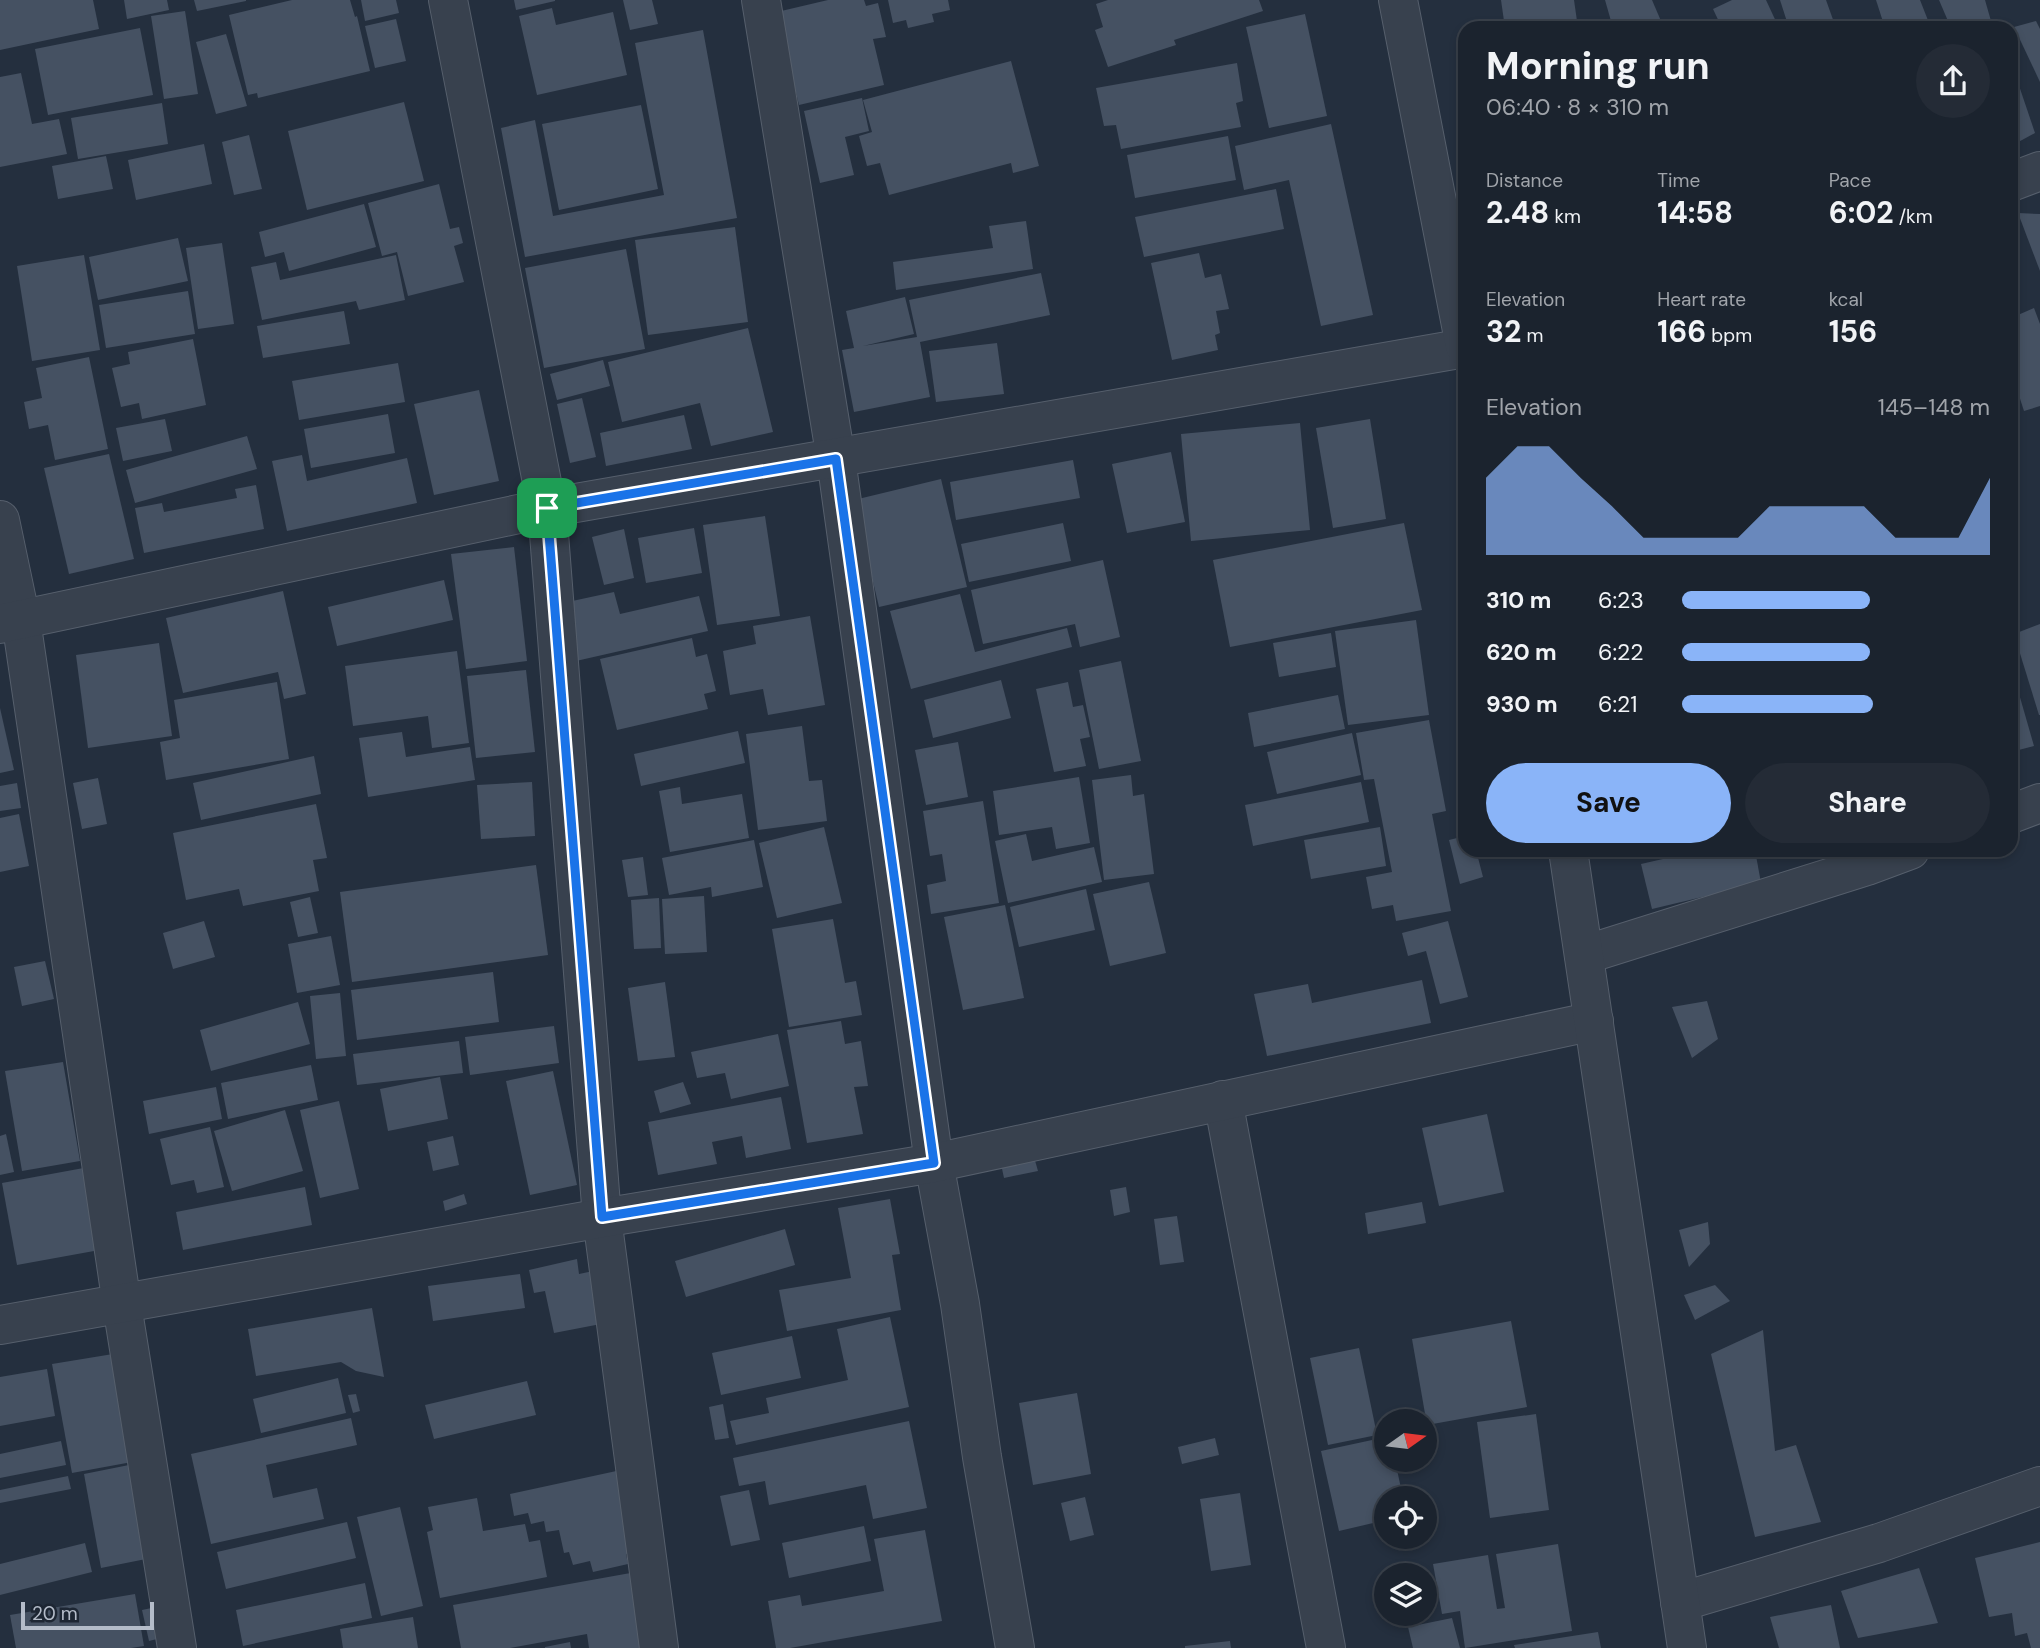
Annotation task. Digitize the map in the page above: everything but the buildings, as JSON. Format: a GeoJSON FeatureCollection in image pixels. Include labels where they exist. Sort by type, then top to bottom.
{"type":"FeatureCollection","features":[{"type":"Feature","properties":{"kind":"street"},"geometry":{"type":"LineString","coordinates":[[449,0],[547,508],[602,1217],[659,1648]]}},
{"type":"Feature","properties":{"kind":"street"},"geometry":{"type":"LineString","coordinates":[[761,0],[836,459],[934,1163],[960,1304],[982,1457],[1015,1648]]}},
{"type":"Feature","properties":{"kind":"street"},"geometry":{"type":"LineString","coordinates":[[1398,0],[1458,311]]}},
{"type":"Feature","properties":{"kind":"street"},"geometry":{"type":"LineString","coordinates":[[2018,179],[2040,171]]}},
{"type":"Feature","properties":{"kind":"street"},"geometry":{"type":"LineString","coordinates":[[10,622],[547,508],[1458,348]]}},
{"type":"Feature","properties":{"kind":"street"},"geometry":{"type":"LineString","coordinates":[[0,520],[10,622],[177,1648]]}},
{"type":"Feature","properties":{"kind":"street"},"geometry":{"type":"LineString","coordinates":[[2018,811],[2040,803]]}},
{"type":"Feature","properties":{"kind":"street"},"geometry":{"type":"LineString","coordinates":[[1570,857],[1687,1648]]}},
{"type":"Feature","properties":{"kind":"street"},"geometry":{"type":"LineString","coordinates":[[1584,955],[1891,857]]}},
{"type":"Feature","properties":{"kind":"street"},"geometry":{"type":"LineString","coordinates":[[0,1325],[602,1217],[934,1163],[1594,1021]]}},
{"type":"Feature","properties":{"kind":"street"},"geometry":{"type":"LineString","coordinates":[[1223,1100],[1326,1648]]}},
{"type":"Feature","properties":{"kind":"street"},"geometry":{"type":"LineString","coordinates":[[1680,1602],[1880,1543],[2040,1486]]}},
{"type":"Feature","properties":{"kind":"route"},"geometry":{"type":"LineString","coordinates":[[836,459],[934,1163],[602,1217],[547,508],[836,459]]}}]}
